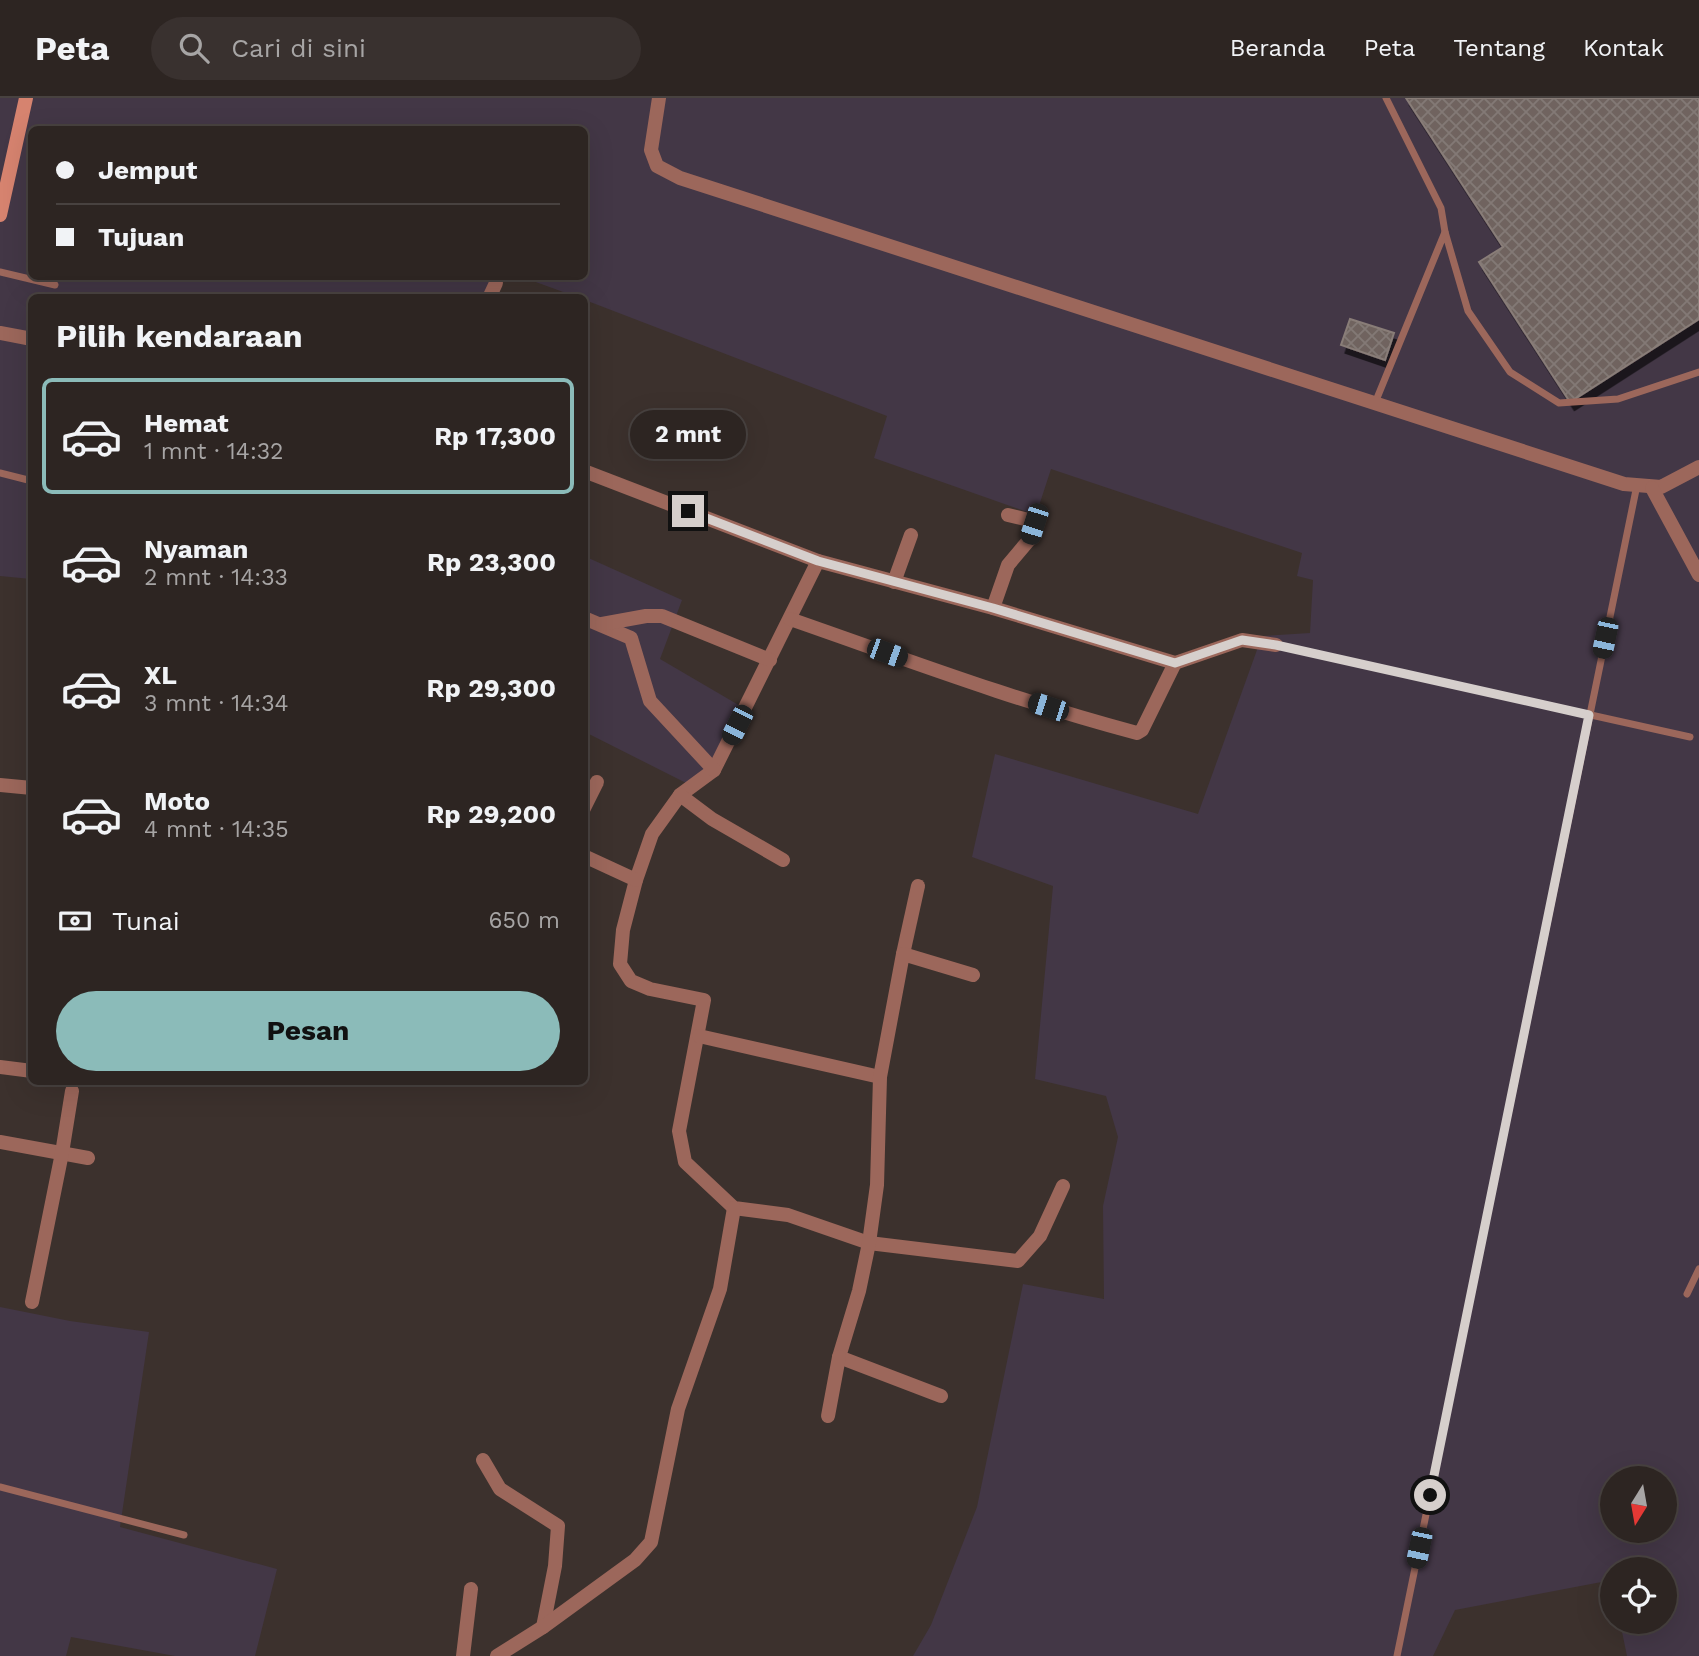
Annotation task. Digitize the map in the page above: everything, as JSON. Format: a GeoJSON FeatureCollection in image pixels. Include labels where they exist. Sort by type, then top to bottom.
{"type":"FeatureCollection","features":[{"type":"Feature","properties":{"kind":"street"},"geometry":{"type":"LineString","coordinates":[[0,215],[26,98]]}},
{"type":"Feature","properties":{"kind":"street"},"geometry":{"type":"LineString","coordinates":[[659,98],[651,150],[657,166],[680,178],[1625,484],[1661,488],[1699,467]]}},
{"type":"Feature","properties":{"kind":"street"},"geometry":{"type":"LineString","coordinates":[[491,294],[496,283]]}},
{"type":"Feature","properties":{"kind":"street"},"geometry":{"type":"LineString","coordinates":[[0,333],[28,338]]}},
{"type":"Feature","properties":{"kind":"street"},"geometry":{"type":"LineString","coordinates":[[588,473],[818,561],[993,608],[1175,663],[1242,640],[1276,645]]}},
{"type":"Feature","properties":{"kind":"street"},"geometry":{"type":"LineString","coordinates":[[1652,488],[1699,575]]}},
{"type":"Feature","properties":{"kind":"street"},"geometry":{"type":"LineString","coordinates":[[993,608],[1008,565],[1029,540],[1034,524],[1032,521],[1009,515]]}},
{"type":"Feature","properties":{"kind":"street"},"geometry":{"type":"LineString","coordinates":[[894,582],[911,535]]}},
{"type":"Feature","properties":{"kind":"street"},"geometry":{"type":"LineString","coordinates":[[818,561],[714,769],[680,794],[652,834],[623,930],[620,964],[631,981],[650,989],[704,1000],[679,1131],[685,1162],[734,1209],[788,1215],[869,1243],[1018,1261],[1040,1236],[1063,1186]]}},
{"type":"Feature","properties":{"kind":"street"},"geometry":{"type":"LineString","coordinates":[[591,621],[658,615],[770,660]]}},
{"type":"Feature","properties":{"kind":"street"},"geometry":{"type":"LineString","coordinates":[[790,619],[984,687],[1137,733],[1142,730],[1175,663]]}},
{"type":"Feature","properties":{"kind":"street"},"geometry":{"type":"LineString","coordinates":[[591,621],[631,638],[650,701],[714,769]]}},
{"type":"Feature","properties":{"kind":"street"},"geometry":{"type":"LineString","coordinates":[[588,800],[597,782]]}},
{"type":"Feature","properties":{"kind":"street"},"geometry":{"type":"LineString","coordinates":[[0,785],[28,788]]}},
{"type":"Feature","properties":{"kind":"street"},"geometry":{"type":"LineString","coordinates":[[680,794],[712,819],[783,860]]}},
{"type":"Feature","properties":{"kind":"street"},"geometry":{"type":"LineString","coordinates":[[588,858],[636,880]]}},
{"type":"Feature","properties":{"kind":"street"},"geometry":{"type":"LineString","coordinates":[[828,1416],[839,1357],[859,1291],[869,1243],[877,1185],[880,1077],[902,954],[918,886]]}},
{"type":"Feature","properties":{"kind":"street"},"geometry":{"type":"LineString","coordinates":[[902,954],[972,975]]}},
{"type":"Feature","properties":{"kind":"street"},"geometry":{"type":"LineString","coordinates":[[700,1029],[880,1077]]}},
{"type":"Feature","properties":{"kind":"street"},"geometry":{"type":"LineString","coordinates":[[0,1067],[28,1070]]}},
{"type":"Feature","properties":{"kind":"street"},"geometry":{"type":"LineString","coordinates":[[32,1302],[72,1091]]}},
{"type":"Feature","properties":{"kind":"street"},"geometry":{"type":"LineString","coordinates":[[0,1142],[88,1158]]}},
{"type":"Feature","properties":{"kind":"street"},"geometry":{"type":"LineString","coordinates":[[497,1656],[543,1627],[635,1560],[651,1542],[678,1409],[720,1289],[734,1209]]}},
{"type":"Feature","properties":{"kind":"street"},"geometry":{"type":"LineString","coordinates":[[839,1357],[940,1396]]}},
{"type":"Feature","properties":{"kind":"street"},"geometry":{"type":"LineString","coordinates":[[483,1460],[500,1489],[558,1526],[555,1566],[543,1627]]}},
{"type":"Feature","properties":{"kind":"street"},"geometry":{"type":"LineString","coordinates":[[463,1656],[471,1589]]}},
{"type":"Feature","properties":{"kind":"lane"},"geometry":{"type":"LineString","coordinates":[[1387,98],[1441,208],[1445,232],[1468,311],[1510,372],[1559,403],[1618,399],[1699,372]]}},
{"type":"Feature","properties":{"kind":"lane"},"geometry":{"type":"LineString","coordinates":[[1376,403],[1445,232]]}},
{"type":"Feature","properties":{"kind":"lane"},"geometry":{"type":"LineString","coordinates":[[0,272],[28,279]]}},
{"type":"Feature","properties":{"kind":"lane"},"geometry":{"type":"LineString","coordinates":[[34,280],[55,285]]}},
{"type":"Feature","properties":{"kind":"lane"},"geometry":{"type":"LineString","coordinates":[[0,473],[28,480]]}},
{"type":"Feature","properties":{"kind":"lane"},"geometry":{"type":"LineString","coordinates":[[1397,1656],[1637,485]]}},
{"type":"Feature","properties":{"kind":"lane"},"geometry":{"type":"LineString","coordinates":[[1276,645],[1690,737]]}},
{"type":"Feature","properties":{"kind":"lane"},"geometry":{"type":"LineString","coordinates":[[1687,1294],[1699,1269]]}},
{"type":"Feature","properties":{"kind":"lane"},"geometry":{"type":"LineString","coordinates":[[0,1487],[184,1535]]}},
{"type":"Feature","properties":{"kind":"shaded area"},"geometry":{"type":"Polygon","coordinates":[[[0,98],[1699,98],[1699,1656],[1627,1656],[1622,1634],[1677,1634],[1677,1557],[1600,1557],[1600,1582],[1455,1610],[1433,1656],[913,1656],[931,1625],[977,1507],[1023,1284],[1104,1299],[1103,1206],[1118,1137],[1106,1096],[1035,1079],[1053,886],[972,857],[995,754],[1198,814],[1262,636],[1310,633],[1313,580],[1297,576],[1302,553],[1051,469],[1036,515],[874,458],[887,416],[588,301],[588,294],[569,294],[530,280],[588,280],[588,126],[28,126],[28,280],[504,280],[495,294],[28,294],[28,579],[0,576],[0,98]]]}},
{"type":"Feature","properties":{"kind":"shaded area"},"geometry":{"type":"Polygon","coordinates":[[[588,558],[682,600],[660,659],[742,707],[696,788],[588,734],[588,558]]]}},
{"type":"Feature","properties":{"kind":"shaded area"},"geometry":{"type":"Polygon","coordinates":[[[0,1307],[70,1321],[149,1332],[120,1527],[277,1569],[255,1656],[175,1656],[71,1637],[66,1656],[0,1656],[0,1307]]]}},
{"type":"Feature","properties":{"kind":"building"},"geometry":{"type":"Polygon","coordinates":[[[1406,98],[1699,98],[1699,319],[1570,402],[1479,262],[1503,247],[1406,98]]]}},
{"type":"Feature","properties":{"kind":"building"},"geometry":{"type":"Polygon","coordinates":[[[1350,319],[1394,333],[1385,360],[1341,345],[1350,319]]]}},
{"type":"Feature","properties":{"kind":"route"},"geometry":{"type":"LineString","coordinates":[[688,511],[818,561],[993,608],[1175,663],[1242,640],[1276,645],[1589,715],[1430,1495]]}}]}
